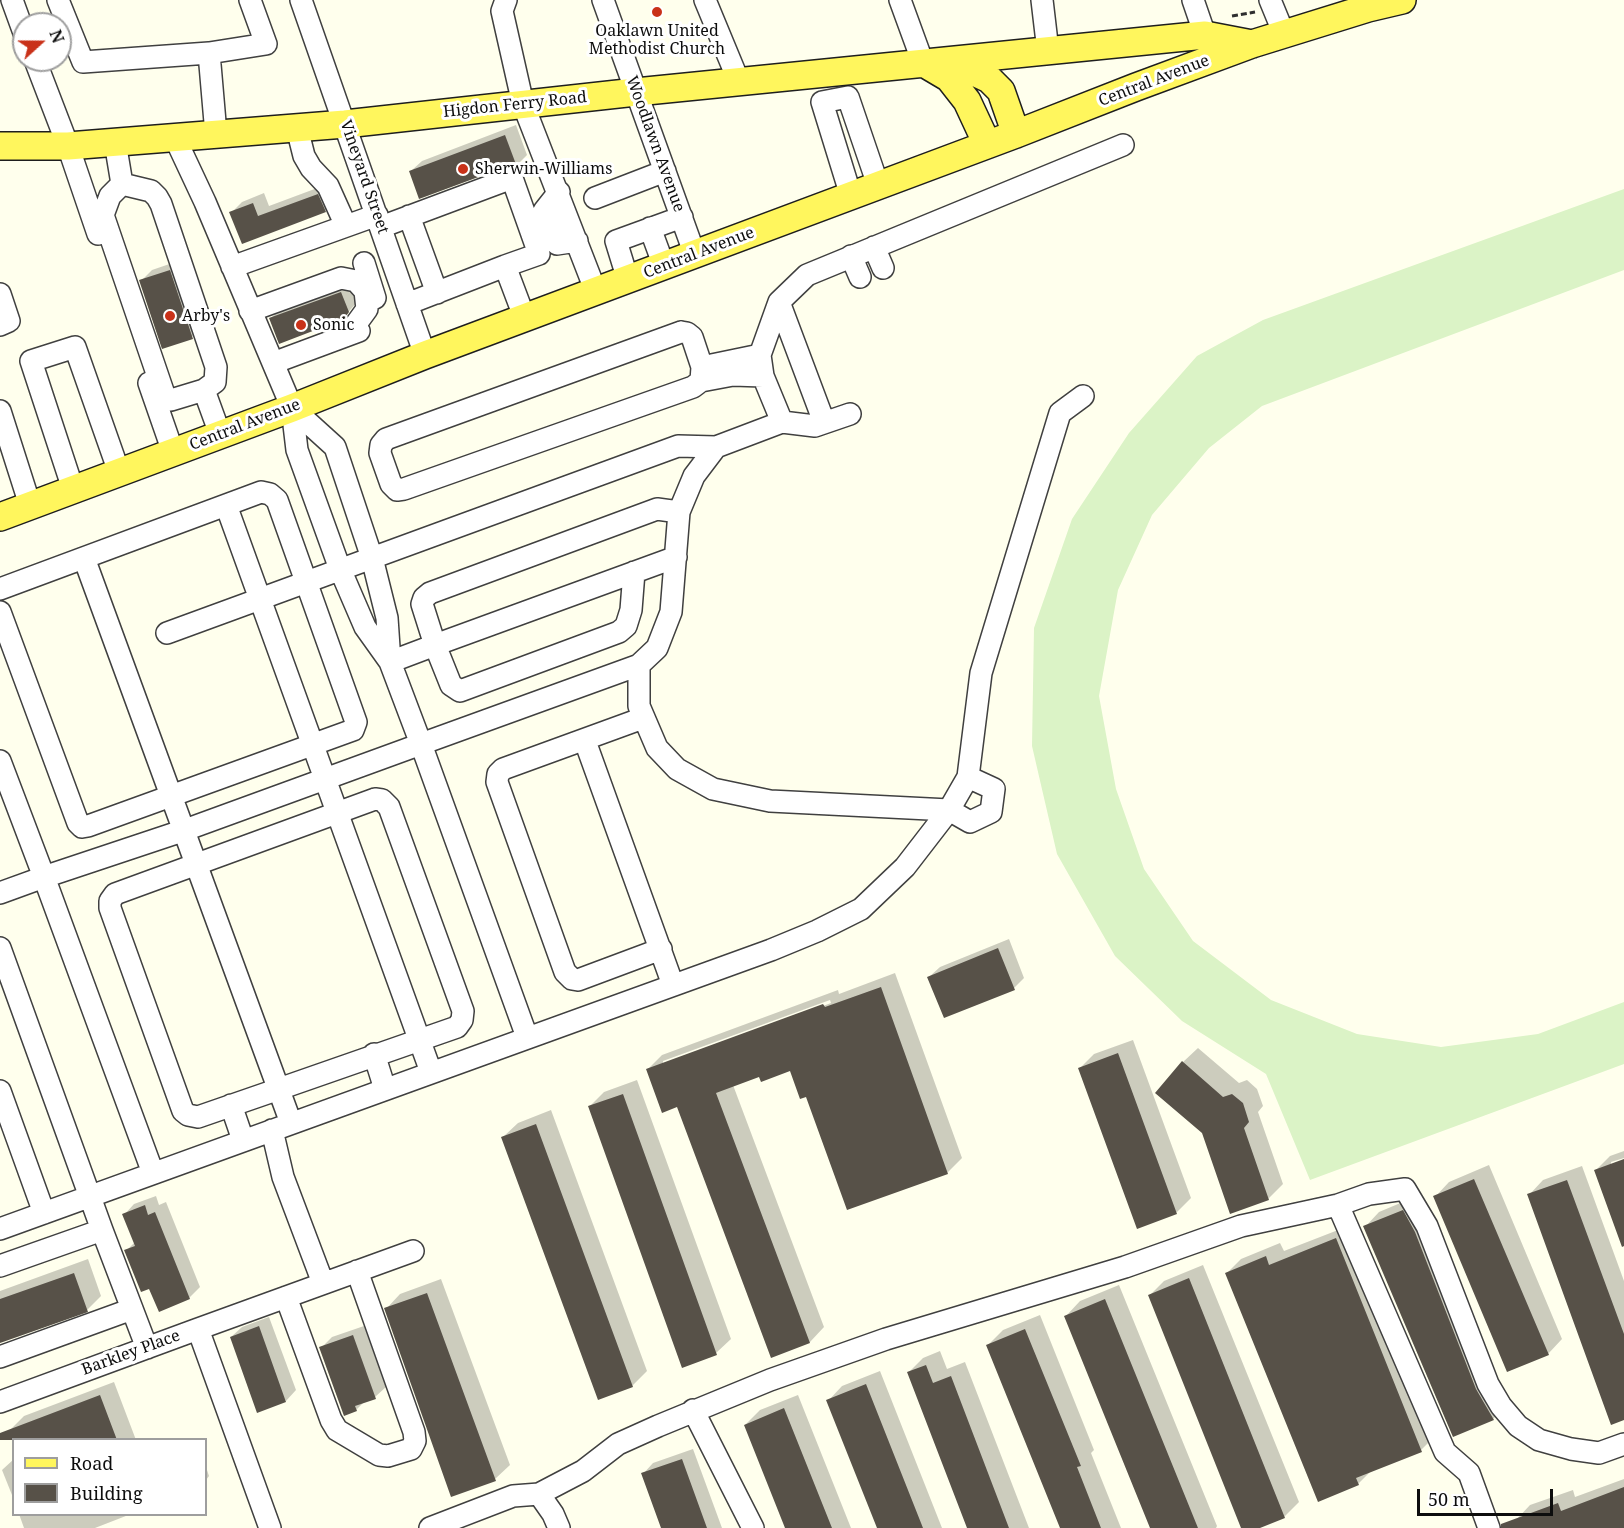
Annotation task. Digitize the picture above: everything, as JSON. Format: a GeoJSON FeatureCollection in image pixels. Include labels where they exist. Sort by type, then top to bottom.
{"type":"FeatureCollection","features":[{"type":"Feature","properties":{"kind":"main road","name":"Central Avenue"},"geometry":{"type":"LineString","coordinates":[[0,517],[1252,44],[1366,4],[1402,0]]}},
{"type":"Feature","properties":{"kind":"main road"},"geometry":{"type":"LineString","coordinates":[[923,63],[1206,35],[1252,44]]}},
{"type":"Feature","properties":{"kind":"main road","name":"Higdon Ferry Road"},"geometry":{"type":"LineString","coordinates":[[0,146],[68,146],[345,124],[923,63]]}},
{"type":"Feature","properties":{"kind":"main road"},"geometry":{"type":"LineString","coordinates":[[923,63],[970,70],[988,79],[1001,91],[1016,134]]}},
{"type":"Feature","properties":{"kind":"main road"},"geometry":{"type":"LineString","coordinates":[[923,63],[949,78],[967,101],[987,144]]}},
{"type":"Feature","properties":{"kind":"street"},"geometry":{"type":"LineString","coordinates":[[58,0],[82,62],[209,53],[266,44],[250,0]]}},
{"type":"Feature","properties":{"kind":"street","name":"Vineyard Street"},"geometry":{"type":"LineString","coordinates":[[301,0],[425,355]]}},
{"type":"Feature","properties":{"kind":"street"},"geometry":{"type":"LineString","coordinates":[[506,0],[502,11],[523,104],[596,292]]}},
{"type":"Feature","properties":{"kind":"street","name":"Woodlawn Avenue"},"geometry":{"type":"LineString","coordinates":[[603,0],[695,255]]}},
{"type":"Feature","properties":{"kind":"street"},"geometry":{"type":"LineString","coordinates":[[705,0],[739,82]]}},
{"type":"Feature","properties":{"kind":"street"},"geometry":{"type":"LineString","coordinates":[[900,0],[923,63]]}},
{"type":"Feature","properties":{"kind":"street"},"geometry":{"type":"LineString","coordinates":[[1042,0],[1048,51]]}},
{"type":"Feature","properties":{"kind":"street"},"geometry":{"type":"LineString","coordinates":[[1193,0],[1206,35]]}},
{"type":"Feature","properties":{"kind":"street"},"geometry":{"type":"LineString","coordinates":[[1270,0],[1284,34]]}},
{"type":"Feature","properties":{"kind":"street"},"geometry":{"type":"LineString","coordinates":[[209,53],[216,134]]}},
{"type":"Feature","properties":{"kind":"street"},"geometry":{"type":"LineString","coordinates":[[39,72],[68,146],[173,452]]}},
{"type":"Feature","properties":{"kind":"street"},"geometry":{"type":"LineString","coordinates":[[851,196],[822,102],[848,97],[878,185]]}},
{"type":"Feature","properties":{"kind":"street"},"geometry":{"type":"LineString","coordinates":[[297,128],[304,156],[311,168],[328,186],[346,226]]}},
{"type":"Feature","properties":{"kind":"street"},"geometry":{"type":"LineString","coordinates":[[175,138],[292,408],[297,450],[340,569],[365,627],[390,662],[527,1036]]}},
{"type":"Feature","properties":{"kind":"street"},"geometry":{"type":"LineString","coordinates":[[115,142],[122,184]]}},
{"type":"Feature","properties":{"kind":"street"},"geometry":{"type":"LineString","coordinates":[[782,422],[761,366],[779,302],[807,275],[1123,145]]}},
{"type":"Feature","properties":{"kind":"street"},"geometry":{"type":"LineString","coordinates":[[595,198],[665,171]]}},
{"type":"Feature","properties":{"kind":"street"},"geometry":{"type":"LineString","coordinates":[[232,267],[346,226],[410,216],[512,177],[539,254],[407,304]]}},
{"type":"Feature","properties":{"kind":"street"},"geometry":{"type":"LineString","coordinates":[[122,184],[151,191],[161,204],[216,367],[215,382],[204,390],[171,400],[165,397],[103,215],[110,196],[122,184]]}},
{"type":"Feature","properties":{"kind":"street"},"geometry":{"type":"LineString","coordinates":[[151,191],[130,194],[118,199],[112,208],[152,339],[171,392],[179,398]]}},
{"type":"Feature","properties":{"kind":"street"},"geometry":{"type":"LineString","coordinates":[[410,216],[437,293]]}},
{"type":"Feature","properties":{"kind":"street"},"geometry":{"type":"LineString","coordinates":[[628,280],[616,241],[682,217]]}},
{"type":"Feature","properties":{"kind":"street"},"geometry":{"type":"LineString","coordinates":[[650,228],[664,266]]}},
{"type":"Feature","properties":{"kind":"street"},"geometry":{"type":"LineString","coordinates":[[874,247],[883,268]]}},
{"type":"Feature","properties":{"kind":"street"},"geometry":{"type":"LineString","coordinates":[[248,306],[390,255]]}},
{"type":"Feature","properties":{"kind":"street"},"geometry":{"type":"LineString","coordinates":[[851,256],[860,277]]}},
{"type":"Feature","properties":{"kind":"street"},"geometry":{"type":"LineString","coordinates":[[273,363],[363,329],[374,320],[377,310],[374,292],[364,263]]}},
{"type":"Feature","properties":{"kind":"street"},"geometry":{"type":"LineString","coordinates":[[505,266],[525,319]]}},
{"type":"Feature","properties":{"kind":"street"},"geometry":{"type":"LineString","coordinates":[[248,306],[341,278],[356,281],[365,291],[367,309],[348,335]]}},
{"type":"Feature","properties":{"kind":"street"},"geometry":{"type":"LineString","coordinates":[[0,294],[9,321],[0,325]]}},
{"type":"Feature","properties":{"kind":"street"},"geometry":{"type":"LineString","coordinates":[[779,302],[824,423]]}},
{"type":"Feature","properties":{"kind":"street"},"geometry":{"type":"LineString","coordinates":[[701,374],[692,337],[687,333],[681,333],[386,439],[381,445],[380,453],[391,484],[397,490],[404,489],[693,387],[701,374],[728,360],[761,366]]}},
{"type":"Feature","properties":{"kind":"street"},"geometry":{"type":"LineString","coordinates":[[73,489],[31,361],[75,347],[119,472]]}},
{"type":"Feature","properties":{"kind":"street"},"geometry":{"type":"LineString","coordinates":[[204,390],[220,434]]}},
{"type":"Feature","properties":{"kind":"street"},"geometry":{"type":"LineString","coordinates":[[0,1229],[527,1036],[673,985],[817,931],[861,909],[905,867],[949,810],[968,777],[981,673],[1060,413],[1083,396]]}},
{"type":"Feature","properties":{"kind":"street"},"geometry":{"type":"LineString","coordinates":[[292,408],[335,447],[372,558],[387,618],[390,662]]}},
{"type":"Feature","properties":{"kind":"street"},"geometry":{"type":"LineString","coordinates":[[0,411],[30,505]]}},
{"type":"Feature","properties":{"kind":"street"},"geometry":{"type":"LineString","coordinates":[[166,633],[678,446],[716,447],[782,422],[815,426],[850,414]]}},
{"type":"Feature","properties":{"kind":"street"},"geometry":{"type":"LineString","coordinates":[[0,892],[325,781],[639,665],[657,648],[671,612],[679,512],[694,476],[716,447]]}},
{"type":"Feature","properties":{"kind":"street"},"geometry":{"type":"LineString","coordinates":[[0,589],[261,492],[270,494],[277,500],[356,722],[353,730],[82,827],[78,823],[0,612]]}},
{"type":"Feature","properties":{"kind":"street"},"geometry":{"type":"LineString","coordinates":[[226,505],[431,1072]]}},
{"type":"Feature","properties":{"kind":"street"},"geometry":{"type":"LineString","coordinates":[[634,572],[631,610],[626,626],[619,632],[460,691],[451,685],[422,604],[424,597],[657,509],[679,512]]}},
{"type":"Feature","properties":{"kind":"street"},"geometry":{"type":"LineString","coordinates":[[390,662],[676,557]]}},
{"type":"Feature","properties":{"kind":"street"},"geometry":{"type":"LineString","coordinates":[[84,558],[279,1089],[283,1177],[323,1283]]}},
{"type":"Feature","properties":{"kind":"street"},"geometry":{"type":"LineString","coordinates":[[639,665],[639,706],[657,748],[677,769],[713,789],[770,801],[949,810],[970,822],[991,812],[994,789],[968,777]]}},
{"type":"Feature","properties":{"kind":"street"},"geometry":{"type":"LineString","coordinates":[[643,718],[503,769],[498,774],[497,782],[565,972],[572,979],[578,980],[661,949]]}},
{"type":"Feature","properties":{"kind":"street"},"geometry":{"type":"LineString","coordinates":[[585,741],[673,985]]}},
{"type":"Feature","properties":{"kind":"street"},"geometry":{"type":"LineString","coordinates":[[0,761],[153,1173]]}},
{"type":"Feature","properties":{"kind":"street"},"geometry":{"type":"LineString","coordinates":[[375,799],[382,800],[389,807],[463,1011],[462,1020],[457,1026],[279,1089],[198,1117],[188,1115],[183,1111],[110,908],[110,901],[116,894],[337,812],[375,799]]}},
{"type":"Feature","properties":{"kind":"street"},"geometry":{"type":"LineString","coordinates":[[0,948],[147,1348]]}},
{"type":"Feature","properties":{"kind":"street"},"geometry":{"type":"LineString","coordinates":[[374,1054],[385,1089]]}},
{"type":"Feature","properties":{"kind":"street"},"geometry":{"type":"LineString","coordinates":[[0,1091],[44,1213]]}},
{"type":"Feature","properties":{"kind":"street"},"geometry":{"type":"LineString","coordinates":[[231,1105],[243,1140]]}},
{"type":"Feature","properties":{"kind":"street"},"geometry":{"type":"LineString","coordinates":[[430,1528],[513,1496],[539,1494],[582,1471],[618,1444],[693,1410],[886,1339],[1125,1267],[1241,1226],[1338,1204],[1369,1194],[1406,1189],[1427,1226],[1488,1384],[1501,1406],[1518,1426],[1539,1440],[1570,1449],[1599,1453],[1624,1444]]}},
{"type":"Feature","properties":{"kind":"street"},"geometry":{"type":"LineString","coordinates":[[1338,1204],[1445,1452],[1468,1473],[1489,1528]]}},
{"type":"Feature","properties":{"kind":"street"},"geometry":{"type":"LineString","coordinates":[[0,1239],[4,1264],[102,1230]]}},
{"type":"Feature","properties":{"kind":"street"},"geometry":{"type":"LineString","coordinates":[[198,1329],[413,1251]]}},
{"type":"Feature","properties":{"kind":"street"},"geometry":{"type":"LineString","coordinates":[[286,1297],[331,1420],[337,1430],[379,1455],[388,1456],[411,1449],[415,1441],[414,1432],[357,1271]]}},
{"type":"Feature","properties":{"kind":"street"},"geometry":{"type":"LineString","coordinates":[[0,1357],[132,1309]]}},
{"type":"Feature","properties":{"kind":"street","name":"Barkley Place"},"geometry":{"type":"LineString","coordinates":[[0,1402],[198,1329],[270,1528]]}},
{"type":"Feature","properties":{"kind":"street"},"geometry":{"type":"LineString","coordinates":[[693,1410],[753,1528]]}},
{"type":"Feature","properties":{"kind":"street"},"geometry":{"type":"LineString","coordinates":[[539,1494],[553,1514],[559,1528]]}},
{"type":"Feature","properties":{"kind":"green space"},"geometry":{"type":"Polygon","coordinates":[[[1624,189],[1624,270],[1262,406],[1209,448],[1152,515],[1118,590],[1099,696],[1116,789],[1144,869],[1193,941],[1271,1000],[1357,1034],[1441,1047],[1538,1034],[1624,1002],[1624,1064],[1310,1180],[1266,1074],[1182,1021],[1115,956],[1057,854],[1032,746],[1034,628],[1072,519],[1129,433],[1197,356],[1263,320],[1624,189]]]}},
{"type":"Feature","properties":{"kind":"building","name":"Sherwin-Williams"},"geometry":{"type":"Polygon","coordinates":[[[505,135],[517,167],[508,166],[419,199],[409,171],[505,135]]]}},
{"type":"Feature","properties":{"kind":"building"},"geometry":{"type":"Polygon","coordinates":[[[318,194],[326,212],[242,244],[229,212],[253,203],[258,216],[318,194]]]}},
{"type":"Feature","properties":{"kind":"building","name":"Arby's"},"geometry":{"type":"Polygon","coordinates":[[[170,270],[193,339],[162,349],[139,280],[170,270]]]}},
{"type":"Feature","properties":{"kind":"building","name":"Sonic"},"geometry":{"type":"Polygon","coordinates":[[[341,292],[349,312],[344,319],[279,344],[269,318],[341,292]]]}},
{"type":"Feature","properties":{"kind":"building"},"geometry":{"type":"Polygon","coordinates":[[[998,948],[1015,990],[944,1018],[927,977],[998,948]]]}},
{"type":"Feature","properties":{"kind":"building"},"geometry":{"type":"Polygon","coordinates":[[[881,987],[948,1174],[847,1210],[806,1097],[800,1099],[790,1071],[761,1082],[759,1077],[716,1093],[810,1343],[771,1358],[677,1107],[662,1113],[646,1069],[823,1004],[825,1007],[881,987]]]}},
{"type":"Feature","properties":{"kind":"building"},"geometry":{"type":"Polygon","coordinates":[[[1118,1053],[1177,1214],[1137,1229],[1078,1068],[1118,1053]]]}},
{"type":"Feature","properties":{"kind":"building"},"geometry":{"type":"Polygon","coordinates":[[[1182,1061],[1223,1097],[1232,1094],[1243,1103],[1249,1122],[1244,1128],[1269,1200],[1230,1214],[1202,1133],[1155,1093],[1182,1061]]]}},
{"type":"Feature","properties":{"kind":"building"},"geometry":{"type":"Polygon","coordinates":[[[623,1094],[717,1355],[682,1368],[588,1106],[623,1094]]]}},
{"type":"Feature","properties":{"kind":"building"},"geometry":{"type":"Polygon","coordinates":[[[536,1124],[633,1387],[598,1400],[501,1137],[536,1124]]]}},
{"type":"Feature","properties":{"kind":"building"},"geometry":{"type":"Polygon","coordinates":[[[1624,1159],[1624,1246],[1622,1247],[1594,1170],[1624,1159]]]}},
{"type":"Feature","properties":{"kind":"building"},"geometry":{"type":"Polygon","coordinates":[[[1474,1179],[1549,1355],[1507,1372],[1433,1196],[1474,1179]]]}},
{"type":"Feature","properties":{"kind":"building"},"geometry":{"type":"Polygon","coordinates":[[[1567,1180],[1624,1334],[1624,1420],[1611,1425],[1527,1194],[1567,1180]]]}},
{"type":"Feature","properties":{"kind":"building"},"geometry":{"type":"Polygon","coordinates":[[[145,1205],[148,1215],[155,1212],[190,1299],[159,1312],[149,1289],[141,1292],[124,1250],[135,1246],[122,1214],[145,1205]]]}},
{"type":"Feature","properties":{"kind":"building"},"geometry":{"type":"Polygon","coordinates":[[[1403,1210],[1415,1232],[1476,1389],[1494,1420],[1453,1437],[1363,1226],[1403,1210]]]}},
{"type":"Feature","properties":{"kind":"building"},"geometry":{"type":"Polygon","coordinates":[[[1336,1238],[1422,1452],[1356,1478],[1359,1485],[1318,1502],[1225,1273],[1266,1256],[1269,1265],[1336,1238]]]}},
{"type":"Feature","properties":{"kind":"building"},"geometry":{"type":"Polygon","coordinates":[[[74,1273],[88,1312],[0,1343],[0,1299],[74,1273]]]}},
{"type":"Feature","properties":{"kind":"building"},"geometry":{"type":"Polygon","coordinates":[[[1189,1278],[1285,1518],[1260,1528],[1241,1528],[1148,1295],[1189,1278]]]}},
{"type":"Feature","properties":{"kind":"building"},"geometry":{"type":"Polygon","coordinates":[[[427,1293],[496,1481],[451,1497],[384,1308],[427,1293]]]}},
{"type":"Feature","properties":{"kind":"building"},"geometry":{"type":"Polygon","coordinates":[[[1105,1299],[1198,1528],[1150,1528],[1064,1316],[1105,1299]]]}},
{"type":"Feature","properties":{"kind":"building"},"geometry":{"type":"Polygon","coordinates":[[[259,1326],[286,1402],[257,1413],[230,1337],[259,1326]]]}},
{"type":"Feature","properties":{"kind":"building"},"geometry":{"type":"Polygon","coordinates":[[[1025,1329],[1081,1466],[1077,1467],[1101,1528],[1060,1528],[986,1345],[1025,1329]]]}},
{"type":"Feature","properties":{"kind":"building"},"geometry":{"type":"Polygon","coordinates":[[[353,1335],[376,1399],[355,1406],[357,1411],[344,1416],[319,1347],[353,1335]]]}},
{"type":"Feature","properties":{"kind":"building"},"geometry":{"type":"Polygon","coordinates":[[[926,1365],[933,1383],[951,1376],[1009,1528],[967,1528],[907,1372],[926,1365]]]}},
{"type":"Feature","properties":{"kind":"building"},"geometry":{"type":"Polygon","coordinates":[[[866,1384],[923,1528],[877,1528],[826,1400],[866,1384]]]}},
{"type":"Feature","properties":{"kind":"building"},"geometry":{"type":"Polygon","coordinates":[[[100,1395],[116,1438],[0,1440],[0,1433],[100,1395]]]}},
{"type":"Feature","properties":{"kind":"building"},"geometry":{"type":"Polygon","coordinates":[[[784,1408],[832,1528],[785,1528],[744,1425],[784,1408]]]}},
{"type":"Feature","properties":{"kind":"building"},"geometry":{"type":"Polygon","coordinates":[[[682,1459],[707,1528],[661,1528],[641,1473],[682,1459]]]}},
{"type":"Feature","properties":{"kind":"building"},"geometry":{"type":"Polygon","coordinates":[[[1624,1487],[1624,1528],[1501,1528],[1501,1524],[1558,1503],[1561,1511],[1624,1487]]]}},
{"type":"Feature","properties":{"kind":"place","name":"Oaklawn United Methodist Church"},"geometry":{"type":"Point","coordinates":[657,12]}},
{"type":"Feature","properties":{"kind":"place","name":"Sherwin-Williams"},"geometry":{"type":"Point","coordinates":[463,169]}},
{"type":"Feature","properties":{"kind":"place","name":"Arby's"},"geometry":{"type":"Point","coordinates":[170,316]}},
{"type":"Feature","properties":{"kind":"place","name":"Sonic"},"geometry":{"type":"Point","coordinates":[301,325]}}]}
